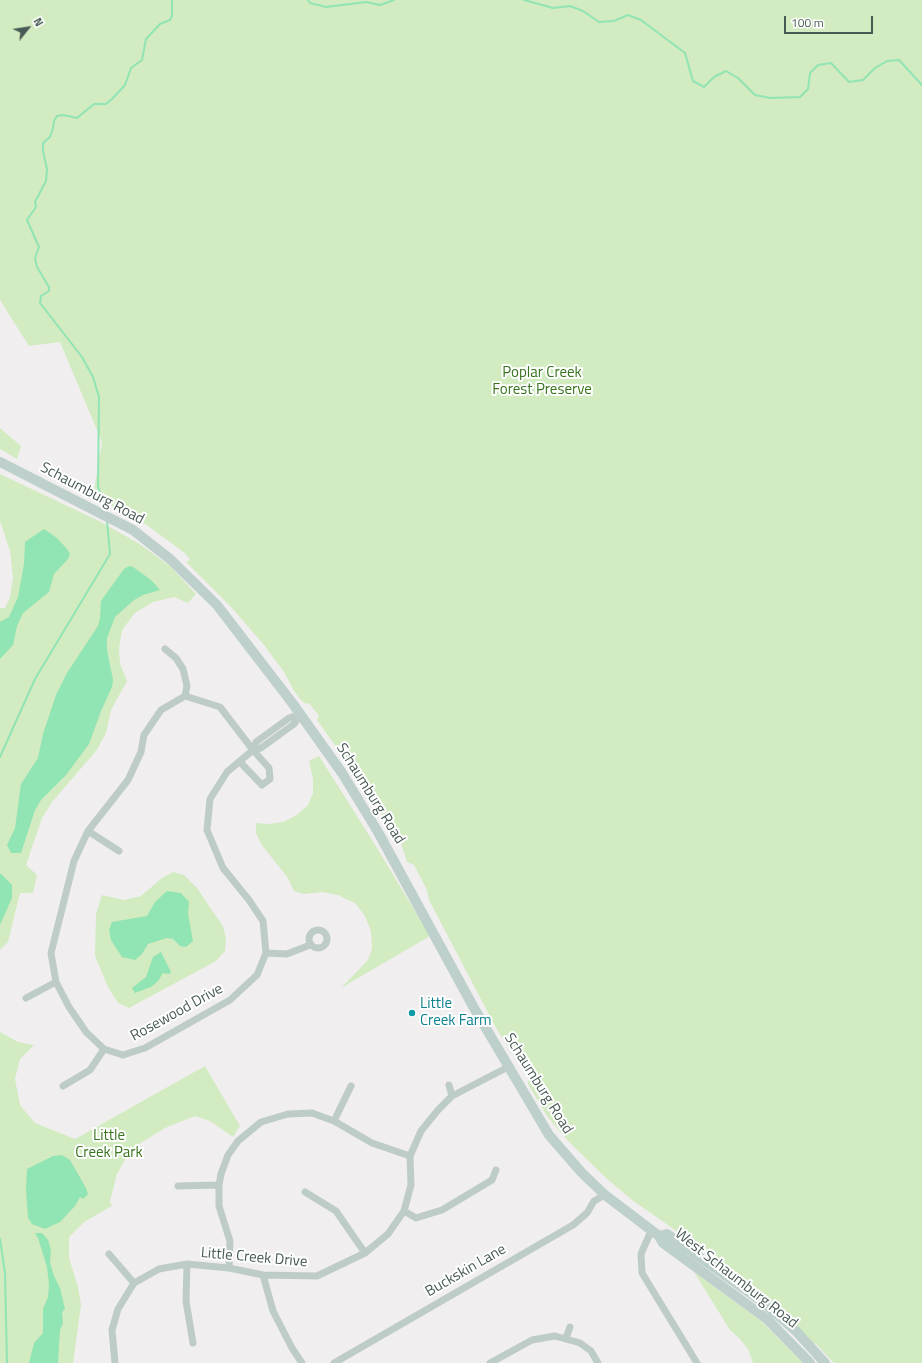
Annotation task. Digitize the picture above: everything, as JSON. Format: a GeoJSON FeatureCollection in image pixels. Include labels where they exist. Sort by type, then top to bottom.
{"type":"FeatureCollection","features":[{"type":"Feature","properties":{"kind":"main road","name":"Schaumburg Road"},"geometry":{"type":"LineString","coordinates":[[0,462],[133,530],[170,559],[217,605],[301,714],[342,773],[378,832],[508,1066],[549,1135],[582,1173],[605,1195],[634,1218]]}},
{"type":"Feature","properties":{"kind":"main road","name":"West Schaumburg Road"},"geometry":{"type":"LineString","coordinates":[[634,1218],[655,1233],[663,1243],[767,1320],[810,1363]]}},
{"type":"Feature","properties":{"kind":"main road","name":"West Schaumburg Road"},"geometry":{"type":"LineString","coordinates":[[655,1233],[667,1234],[764,1303],[796,1331],[825,1363]]}},
{"type":"Feature","properties":{"kind":"street"},"geometry":{"type":"LineString","coordinates":[[165,649],[176,658],[183,669],[187,686],[185,696],[220,707],[253,750],[269,768],[270,779],[262,785],[240,762]]}},
{"type":"Feature","properties":{"kind":"street","name":"Rosewood Drive"},"geometry":{"type":"LineString","coordinates":[[185,696],[161,710],[144,734],[141,752],[128,780],[88,831],[74,861],[51,953],[56,982],[86,1032],[104,1049],[122,1055],[145,1048],[230,1000],[257,975],[266,953],[263,921],[249,900],[223,868],[207,830],[210,799],[227,772],[253,750],[261,748],[294,724],[301,714]]}},
{"type":"Feature","properties":{"kind":"street"},"geometry":{"type":"LineString","coordinates":[[88,831],[119,851]]}},
{"type":"Feature","properties":{"kind":"street"},"geometry":{"type":"LineString","coordinates":[[266,953],[287,954],[310,944]]}},
{"type":"Feature","properties":{"kind":"street"},"geometry":{"type":"LineString","coordinates":[[26,998],[56,982]]}},
{"type":"Feature","properties":{"kind":"street"},"geometry":{"type":"LineString","coordinates":[[63,1086],[90,1070],[104,1049]]}},
{"type":"Feature","properties":{"kind":"street","name":"Little Creek Drive"},"geometry":{"type":"LineString","coordinates":[[115,1363],[112,1330],[118,1308],[134,1283],[159,1269],[187,1264],[229,1268],[263,1275],[317,1276],[365,1253],[388,1234],[404,1211],[411,1185],[410,1156],[421,1131],[452,1096],[508,1066]]}},
{"type":"Feature","properties":{"kind":"street"},"geometry":{"type":"LineString","coordinates":[[449,1085],[452,1096]]}},
{"type":"Feature","properties":{"kind":"street"},"geometry":{"type":"LineString","coordinates":[[334,1121],[351,1086]]}},
{"type":"Feature","properties":{"kind":"street"},"geometry":{"type":"LineString","coordinates":[[229,1268],[230,1241],[219,1206],[219,1185],[228,1155],[245,1134],[261,1122],[278,1116],[312,1113],[334,1121],[372,1143],[410,1156]]}},
{"type":"Feature","properties":{"kind":"street"},"geometry":{"type":"LineString","coordinates":[[404,1211],[416,1218],[442,1210],[492,1180],[496,1170]]}},
{"type":"Feature","properties":{"kind":"street"},"geometry":{"type":"LineString","coordinates":[[178,1186],[219,1185]]}},
{"type":"Feature","properties":{"kind":"street"},"geometry":{"type":"LineString","coordinates":[[305,1192],[336,1211],[365,1253]]}},
{"type":"Feature","properties":{"kind":"street","name":"Buckskin Lane"},"geometry":{"type":"LineString","coordinates":[[334,1363],[573,1225],[587,1213],[594,1202],[605,1195]]}},
{"type":"Feature","properties":{"kind":"street"},"geometry":{"type":"LineString","coordinates":[[655,1233],[641,1254],[642,1273],[697,1363]]}},
{"type":"Feature","properties":{"kind":"street"},"geometry":{"type":"LineString","coordinates":[[109,1254],[134,1283]]}},
{"type":"Feature","properties":{"kind":"street"},"geometry":{"type":"LineString","coordinates":[[187,1264],[186,1301],[193,1343]]}},
{"type":"Feature","properties":{"kind":"street"},"geometry":{"type":"LineString","coordinates":[[263,1275],[273,1311],[292,1348],[302,1363]]}},
{"type":"Feature","properties":{"kind":"street"},"geometry":{"type":"LineString","coordinates":[[566,1338],[570,1327]]}},
{"type":"Feature","properties":{"kind":"street"},"geometry":{"type":"LineString","coordinates":[[490,1363],[532,1340],[555,1336],[580,1343],[591,1351],[598,1363]]}},
{"type":"Feature","properties":{"kind":"green space","name":"Poplar Creek Forest Preserve"},"geometry":{"type":"Polygon","coordinates":[[[0,0],[922,0],[922,1363],[834,1363],[815,1343],[809,1347],[793,1321],[777,1306],[714,1257],[632,1200],[606,1178],[568,1141],[547,1116],[528,1084],[529,1075],[521,1061],[515,1058],[496,1028],[429,900],[427,890],[414,865],[407,862],[400,840],[396,838],[367,791],[365,783],[349,765],[317,720],[319,716],[309,703],[306,704],[301,700],[294,691],[284,672],[264,645],[231,607],[186,562],[190,560],[186,554],[140,520],[93,497],[102,442],[60,342],[29,346],[0,300],[0,0]]]}},
{"type":"Feature","properties":{"kind":"green space"},"geometry":{"type":"Polygon","coordinates":[[[0,428],[21,446],[17,459],[0,449],[0,428]]]}},
{"type":"Feature","properties":{"kind":"green space"},"geometry":{"type":"Polygon","coordinates":[[[0,474],[99,521],[138,543],[170,566],[196,594],[188,603],[174,597],[153,602],[135,613],[122,630],[119,649],[120,664],[127,681],[111,710],[106,733],[96,751],[52,802],[42,818],[26,865],[37,875],[33,893],[20,893],[8,942],[0,950],[0,608],[5,608],[10,597],[13,577],[10,551],[0,521],[0,474]]]}},
{"type":"Feature","properties":{"kind":"green space"},"geometry":{"type":"Polygon","coordinates":[[[319,756],[430,936],[341,988],[368,960],[372,948],[371,931],[365,916],[355,903],[338,895],[322,892],[304,894],[294,891],[288,878],[261,844],[256,833],[256,823],[268,824],[283,822],[297,815],[308,805],[313,793],[313,779],[309,761],[319,756]]]}},
{"type":"Feature","properties":{"kind":"green space"},"geometry":{"type":"Polygon","coordinates":[[[173,872],[184,875],[197,888],[223,926],[226,939],[225,951],[216,961],[129,1008],[118,1003],[108,987],[95,956],[96,914],[102,895],[124,900],[141,896],[162,878],[173,872]]]}},
{"type":"Feature","properties":{"kind":"green space","name":"Little Creek Park"},"geometry":{"type":"Polygon","coordinates":[[[0,1032],[18,1042],[34,1045],[20,1059],[15,1079],[20,1105],[35,1123],[75,1139],[205,1066],[240,1126],[233,1137],[210,1121],[195,1116],[165,1128],[131,1149],[117,1174],[110,1201],[112,1206],[84,1222],[69,1237],[69,1258],[78,1287],[81,1305],[73,1363],[0,1363],[0,1032]]]}},
{"type":"Feature","properties":{"kind":"green space"},"geometry":{"type":"Polygon","coordinates":[[[694,1272],[761,1321],[803,1363],[753,1363],[748,1349],[730,1330],[694,1272]]]}},
{"type":"Feature","properties":{"kind":"shaded area"},"geometry":{"type":"Polygon","coordinates":[[[44,529],[57,538],[70,554],[68,559],[54,574],[49,592],[23,613],[17,626],[13,645],[0,659],[0,622],[9,617],[18,597],[24,564],[25,542],[44,529]]]}},
{"type":"Feature","properties":{"kind":"shaded area"},"geometry":{"type":"Polygon","coordinates":[[[129,566],[133,567],[151,580],[160,590],[143,595],[134,600],[115,617],[107,638],[107,650],[113,680],[112,687],[101,711],[89,744],[66,775],[41,800],[35,810],[21,853],[11,853],[7,845],[15,828],[21,784],[38,758],[43,734],[56,695],[67,673],[98,626],[101,601],[124,569],[129,566]]]}},
{"type":"Feature","properties":{"kind":"shaded area"},"geometry":{"type":"Polygon","coordinates":[[[0,873],[12,885],[12,898],[0,925],[0,873]]]}},
{"type":"Feature","properties":{"kind":"shaded area"},"geometry":{"type":"Polygon","coordinates":[[[167,891],[181,893],[189,902],[188,914],[193,941],[186,947],[180,946],[173,939],[167,938],[148,944],[142,954],[135,960],[122,957],[111,940],[109,930],[112,922],[147,916],[155,902],[167,891]]]}},
{"type":"Feature","properties":{"kind":"shaded area"},"geometry":{"type":"Polygon","coordinates":[[[161,952],[171,972],[169,974],[163,973],[158,981],[151,987],[135,993],[132,988],[146,977],[153,957],[161,952]]]}},
{"type":"Feature","properties":{"kind":"shaded area"},"geometry":{"type":"Polygon","coordinates":[[[62,1155],[70,1160],[88,1194],[83,1199],[80,1197],[75,1206],[60,1222],[45,1229],[32,1224],[28,1218],[26,1190],[27,1169],[53,1156],[62,1155]]]}},
{"type":"Feature","properties":{"kind":"shaded area"},"geometry":{"type":"Polygon","coordinates":[[[35,1233],[42,1233],[48,1240],[51,1250],[50,1263],[60,1288],[65,1308],[62,1313],[63,1323],[60,1330],[58,1363],[29,1363],[34,1343],[43,1333],[43,1309],[48,1297],[49,1285],[47,1267],[35,1233]]]}},
{"type":"Feature","properties":{"kind":"waterway"},"geometry":{"type":"LineString","coordinates":[[106,513],[105,505],[98,487],[99,397],[93,377],[82,357],[40,303],[41,296],[49,291],[49,287],[37,267],[35,258],[39,247],[27,220],[36,207],[35,202],[46,181],[47,169],[43,151],[43,143],[50,137],[54,121],[57,116],[63,115],[77,118],[94,104],[106,104],[112,99],[125,85],[131,68],[142,60],[146,39],[160,24],[170,20],[172,16],[172,0]]}},
{"type":"Feature","properties":{"kind":"waterway"},"geometry":{"type":"LineString","coordinates":[[308,0],[310,3],[326,7],[366,2],[380,5],[394,0]]}},
{"type":"Feature","properties":{"kind":"waterway"},"geometry":{"type":"LineString","coordinates":[[524,0],[553,8],[570,6],[583,11],[599,22],[614,21],[628,15],[641,20],[685,53],[693,81],[704,87],[714,77],[726,71],[738,78],[755,95],[771,98],[800,97],[808,89],[810,73],[818,65],[831,63],[849,82],[863,80],[875,68],[887,61],[899,60],[922,85]]}},
{"type":"Feature","properties":{"kind":"waterway"},"geometry":{"type":"LineString","coordinates":[[0,757],[35,679],[110,554],[107,521]]}},
{"type":"Feature","properties":{"kind":"waterway"},"geometry":{"type":"LineString","coordinates":[[0,1239],[5,1273],[7,1363]]}},
{"type":"Feature","properties":{"kind":"place","name":"Little Creek Farm"},"geometry":{"type":"Point","coordinates":[412,1013]}}]}
